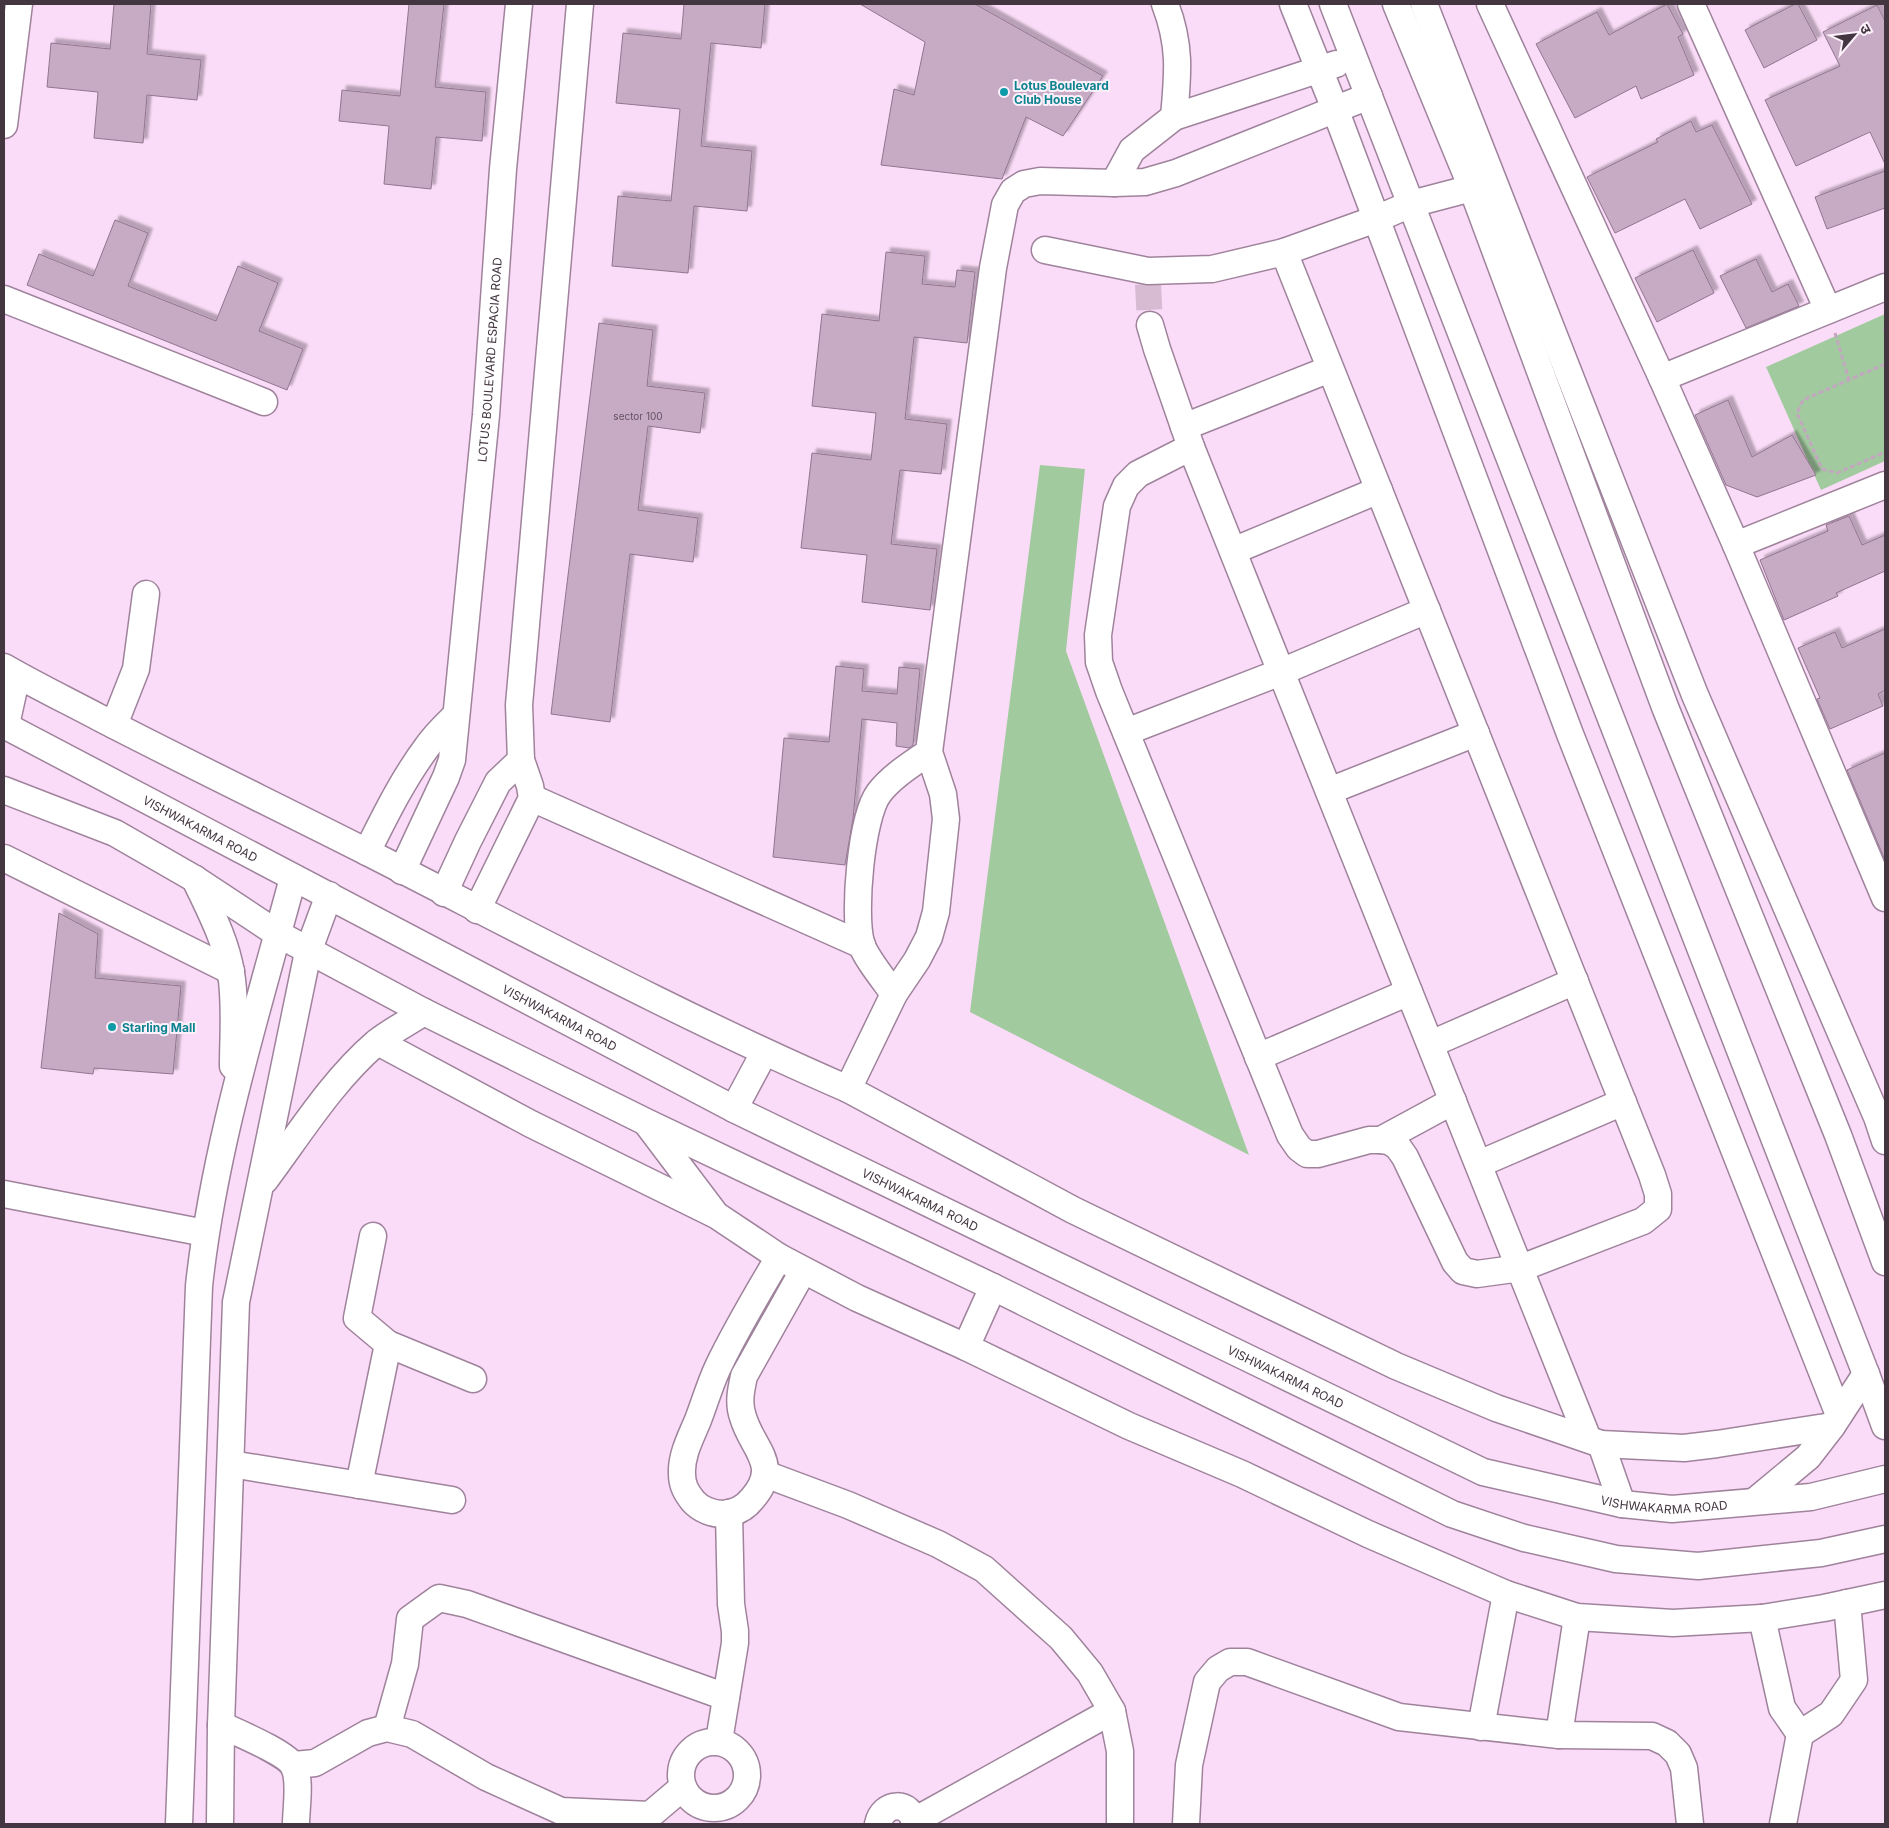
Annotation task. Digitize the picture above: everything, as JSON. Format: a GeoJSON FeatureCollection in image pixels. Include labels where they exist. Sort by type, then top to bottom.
{"type":"FeatureCollection","features":[{"type":"Feature","properties":{"kind":"street"},"geometry":{"type":"LineString","coordinates":[[4,125],[19,4]]}},
{"type":"Feature","properties":{"kind":"street","name":"LOTUS BOULEVARD ESPACIA ROAD"},"geometry":{"type":"LineString","coordinates":[[402,871],[446,777],[452,760],[486,415],[502,169],[519,4]]}},
{"type":"Feature","properties":{"kind":"street"},"geometry":{"type":"LineString","coordinates":[[477,910],[532,798],[522,760],[519,705],[580,4]]}},
{"type":"Feature","properties":{"kind":"street"},"geometry":{"type":"LineString","coordinates":[[1165,4],[1176,40],[1178,70],[1174,118]]}},
{"type":"Feature","properties":{"kind":"street"},"geometry":{"type":"LineString","coordinates":[[1293,4],[1335,109],[1570,734],[1835,1420]]}},
{"type":"Feature","properties":{"kind":"street"},"geometry":{"type":"LineString","coordinates":[[1333,4],[1885,1426]]}},
{"type":"Feature","properties":{"kind":"street"},"geometry":{"type":"LineString","coordinates":[[1396,4],[1472,188],[1665,707],[1838,1135],[1885,1262]]}},
{"type":"Feature","properties":{"kind":"street"},"geometry":{"type":"LineString","coordinates":[[1424,4],[1695,695],[1881,1129],[1838,1135]]}},
{"type":"Feature","properties":{"kind":"street"},"geometry":{"type":"LineString","coordinates":[[1490,4],[1736,544],[1885,898]]}},
{"type":"Feature","properties":{"kind":"street"},"geometry":{"type":"LineString","coordinates":[[1691,4],[1828,310]]}},
{"type":"Feature","properties":{"kind":"street"},"geometry":{"type":"LineString","coordinates":[[1114,183],[1132,150],[1174,118],[1354,58]]}},
{"type":"Feature","properties":{"kind":"street"},"geometry":{"type":"LineString","coordinates":[[848,1089],[894,994],[917,960],[929,937],[936,912],[946,819],[943,794],[929,752],[992,278],[1005,205],[1013,191],[1024,184],[1040,182],[1145,182],[1176,173],[1369,96]]}},
{"type":"Feature","properties":{"kind":"street"},"geometry":{"type":"LineString","coordinates":[[1045,250],[1148,278],[1212,269],[1284,252],[1376,219],[1411,204],[1472,188]]}},
{"type":"Feature","properties":{"kind":"street"},"geometry":{"type":"LineString","coordinates":[[1284,252],[1658,1194],[1658,1209],[1643,1221],[1520,1268],[1477,1274],[1463,1271],[1455,1262],[1405,1157],[1398,1147],[1389,1141],[1369,1140],[1318,1154],[1307,1154],[1298,1148],[1290,1135],[1258,1057],[1126,732],[1100,662],[1098,635],[1117,506],[1126,486],[1138,474],[1187,437],[1330,368]]}},
{"type":"Feature","properties":{"kind":"street"},"geometry":{"type":"LineString","coordinates":[[1662,378],[1885,287]]}},
{"type":"Feature","properties":{"kind":"street"},"geometry":{"type":"LineString","coordinates":[[4,299],[264,402]]}},
{"type":"Feature","properties":{"kind":"street"},"geometry":{"type":"LineString","coordinates":[[1150,325],[1187,437],[1232,551],[1520,1268],[1622,1504]]}},
{"type":"Feature","properties":{"kind":"street"},"geometry":{"type":"LineString","coordinates":[[1736,544],[1885,485]]}},
{"type":"Feature","properties":{"kind":"street"},"geometry":{"type":"LineString","coordinates":[[1232,551],[1379,490]]}},
{"type":"Feature","properties":{"kind":"street"},"geometry":{"type":"LineString","coordinates":[[114,725],[136,669],[146,594]]}},
{"type":"Feature","properties":{"kind":"street"},"geometry":{"type":"LineString","coordinates":[[1126,732],[1281,672],[1427,610]]}},
{"type":"Feature","properties":{"kind":"street"},"geometry":{"type":"LineString","coordinates":[[5,725],[10,671],[236,788],[367,852],[477,910],[764,1053],[848,1089],[1073,1210],[1396,1366],[1496,1408],[1595,1442],[1684,1448],[1717,1444],[1835,1420]]}},
{"type":"Feature","properties":{"kind":"street"},"geometry":{"type":"LineString","coordinates":[[367,852],[389,808],[420,757],[428,745],[456,715]]}},
{"type":"Feature","properties":{"kind":"street","name":"VISHWAKARMA ROAD"},"geometry":{"type":"LineString","coordinates":[[5,725],[734,1108],[1483,1472],[1622,1504],[1672,1509],[1811,1496],[1885,1479]]}},
{"type":"Feature","properties":{"kind":"street"},"geometry":{"type":"LineString","coordinates":[[1329,791],[1476,733]]}},
{"type":"Feature","properties":{"kind":"street"},"geometry":{"type":"LineString","coordinates":[[894,994],[862,945],[857,925],[858,884],[869,814],[878,794],[892,778],[929,752]]}},
{"type":"Feature","properties":{"kind":"street"},"geometry":{"type":"LineString","coordinates":[[444,893],[498,782],[522,760]]}},
{"type":"Feature","properties":{"kind":"street"},"geometry":{"type":"LineString","coordinates":[[4,790],[115,833],[195,879],[308,952],[424,1012],[646,1122],[993,1287],[1452,1514],[1524,1538],[1616,1559],[1698,1566],[1821,1553],[1885,1539]]}},
{"type":"Feature","properties":{"kind":"street"},"geometry":{"type":"LineString","coordinates":[[532,798],[862,945]]}},
{"type":"Feature","properties":{"kind":"street"},"geometry":{"type":"LineString","coordinates":[[4,858],[231,971]]}},
{"type":"Feature","properties":{"kind":"street"},"geometry":{"type":"LineString","coordinates":[[179,1824],[199,1286],[205,1233],[232,1109],[293,878]]}},
{"type":"Feature","properties":{"kind":"street"},"geometry":{"type":"LineString","coordinates":[[195,879],[217,925],[231,971],[234,1001],[232,1109]]}},
{"type":"Feature","properties":{"kind":"street"},"geometry":{"type":"LineString","coordinates":[[220,1824],[236,1302],[308,952],[328,895]]}},
{"type":"Feature","properties":{"kind":"street"},"geometry":{"type":"LineString","coordinates":[[1431,1044],[1575,982]]}},
{"type":"Feature","properties":{"kind":"street"},"geometry":{"type":"LineString","coordinates":[[1258,1057],[1409,992]]}},
{"type":"Feature","properties":{"kind":"street"},"geometry":{"type":"LineString","coordinates":[[261,1185],[335,1086],[353,1065],[378,1042],[424,1012]]}},
{"type":"Feature","properties":{"kind":"street"},"geometry":{"type":"LineString","coordinates":[[378,1042],[531,1124],[716,1215],[779,1257],[857,1298],[966,1347],[1129,1426],[1242,1474],[1368,1534],[1506,1594],[1577,1617],[1673,1623],[1762,1618],[1885,1594]]}},
{"type":"Feature","properties":{"kind":"street"},"geometry":{"type":"LineString","coordinates":[[734,1108],[764,1053]]}},
{"type":"Feature","properties":{"kind":"street"},"geometry":{"type":"LineString","coordinates":[[1381,1140],[1453,1101]]}},
{"type":"Feature","properties":{"kind":"street"},"geometry":{"type":"LineString","coordinates":[[1479,1164],[1623,1102]]}},
{"type":"Feature","properties":{"kind":"street"},"geometry":{"type":"LineString","coordinates":[[646,1122],[716,1215]]}},
{"type":"Feature","properties":{"kind":"street"},"geometry":{"type":"LineString","coordinates":[[4,1194],[205,1233]]}},
{"type":"Feature","properties":{"kind":"street"},"geometry":{"type":"LineString","coordinates":[[373,1236],[357,1318],[388,1344],[473,1379]]}},
{"type":"Feature","properties":{"kind":"street"},"geometry":{"type":"LineString","coordinates":[[779,1257],[739,1325],[718,1368],[684,1455],[682,1474],[685,1491],[697,1506],[715,1514],[729,1513],[746,1507],[759,1491],[765,1474],[762,1453],[743,1418],[740,1402],[741,1389],[744,1376],[803,1271]]}},
{"type":"Feature","properties":{"kind":"street"},"geometry":{"type":"LineString","coordinates":[[966,1347],[993,1287]]}},
{"type":"Feature","properties":{"kind":"street"},"geometry":{"type":"LineString","coordinates":[[359,1485],[388,1344]]}},
{"type":"Feature","properties":{"kind":"street"},"geometry":{"type":"LineString","coordinates":[[1755,1501],[1808,1457],[1866,1374]]}},
{"type":"Feature","properties":{"kind":"street"},"geometry":{"type":"LineString","coordinates":[[231,1464],[452,1500]]}},
{"type":"Feature","properties":{"kind":"street"},"geometry":{"type":"LineString","coordinates":[[765,1474],[866,1513],[938,1544],[984,1569],[1061,1638],[1090,1673],[1112,1711],[1120,1751],[1120,1824]]}},
{"type":"Feature","properties":{"kind":"street"},"geometry":{"type":"LineString","coordinates":[[719,1741],[735,1643],[731,1604],[729,1513]]}},
{"type":"Feature","properties":{"kind":"street"},"geometry":{"type":"LineString","coordinates":[[1481,1727],[1506,1594]]}},
{"type":"Feature","properties":{"kind":"street"},"geometry":{"type":"LineString","coordinates":[[387,1728],[405,1664],[410,1619],[439,1598],[467,1604],[726,1697]]}},
{"type":"Feature","properties":{"kind":"street"},"geometry":{"type":"LineString","coordinates":[[1800,1734],[1831,1714],[1854,1680],[1846,1603]]}},
{"type":"Feature","properties":{"kind":"street"},"geometry":{"type":"LineString","coordinates":[[1558,1735],[1577,1617]]}},
{"type":"Feature","properties":{"kind":"street"},"geometry":{"type":"LineString","coordinates":[[1762,1618],[1782,1708],[1800,1734],[1783,1824]]}},
{"type":"Feature","properties":{"kind":"street"},"geometry":{"type":"LineString","coordinates":[[1186,1824],[1188,1765],[1207,1682],[1218,1669],[1230,1662],[1247,1662],[1399,1717],[1558,1735],[1652,1736],[1667,1743],[1678,1754],[1684,1768],[1690,1824]]}},
{"type":"Feature","properties":{"kind":"street"},"geometry":{"type":"LineString","coordinates":[[878,1824],[882,1814],[891,1807],[897,1806],[908,1810],[914,1823],[1112,1711]]}},
{"type":"Feature","properties":{"kind":"street"},"geometry":{"type":"LineString","coordinates":[[222,1724],[284,1756],[294,1765],[297,1776],[296,1824]]}},
{"type":"Feature","properties":{"kind":"street"},"geometry":{"type":"LineString","coordinates":[[294,1765],[316,1763],[368,1733],[387,1728],[412,1734],[486,1777],[561,1810],[650,1815],[683,1787]]}},
{"type":"Feature","properties":{"kind":"street"},"geometry":{"type":"LineString","coordinates":[[719,1741],[737,1750],[747,1769],[747,1780],[744,1790],[738,1799],[730,1805],[719,1808],[711,1816],[689,1797],[683,1787],[681,1776],[687,1755],[701,1745],[719,1741]]}},
{"type":"Feature","properties":{"kind":"street"},"geometry":{"type":"LineString","coordinates":[[1677,1824],[1687,1797]]}},
{"type":"Feature","properties":{"kind":"path"},"geometry":{"type":"LineString","coordinates":[[1828,310],[1850,380]]}},
{"type":"Feature","properties":{"kind":"path"},"geometry":{"type":"LineString","coordinates":[[1885,364],[1803,400],[1797,413],[1822,469],[1837,473],[1885,452]]}},
{"type":"Feature","properties":{"kind":"green space"},"geometry":{"type":"Polygon","coordinates":[[[1885,314],[1885,461],[1821,490],[1766,367],[1885,314]]]}},
{"type":"Feature","properties":{"kind":"green space"},"geometry":{"type":"Polygon","coordinates":[[[1040,465],[1085,469],[1066,651],[1249,1155],[970,1012],[1040,465]]]}},
{"type":"Feature","properties":{"kind":"building"},"geometry":{"type":"Polygon","coordinates":[[[114,4],[151,4],[147,54],[201,60],[197,100],[147,95],[143,143],[94,138],[98,92],[47,87],[51,43],[110,49],[114,4]]]}},
{"type":"Feature","properties":{"kind":"building"},"geometry":{"type":"Polygon","coordinates":[[[409,4],[444,4],[435,87],[486,92],[482,141],[436,137],[431,189],[384,184],[389,126],[339,121],[342,90],[400,96],[409,4]]]}},
{"type":"Feature","properties":{"kind":"building"},"geometry":{"type":"Polygon","coordinates":[[[684,4],[765,4],[761,48],[711,43],[701,146],[752,151],[747,211],[694,206],[688,273],[612,266],[618,196],[671,201],[680,109],[616,103],[623,33],[681,39],[684,4]]]}},
{"type":"Feature","properties":{"kind":"building","name":"Lotus Boulevard Club House"},"geometry":{"type":"Polygon","coordinates":[[[860,4],[975,4],[1103,76],[1063,136],[1026,117],[1002,179],[881,165],[894,89],[914,95],[925,42],[860,4]]]}},
{"type":"Feature","properties":{"kind":"building"},"geometry":{"type":"Polygon","coordinates":[[[1667,4],[1683,34],[1678,37],[1694,75],[1641,99],[1636,86],[1575,118],[1536,44],[1597,12],[1609,35],[1667,4]]]}},
{"type":"Feature","properties":{"kind":"building"},"geometry":{"type":"Polygon","coordinates":[[[1798,4],[1817,40],[1764,68],[1745,30],[1798,4]]]}},
{"type":"Feature","properties":{"kind":"building"},"geometry":{"type":"Polygon","coordinates":[[[1877,5],[1885,21],[1885,164],[1870,132],[1796,166],[1765,100],[1840,66],[1823,32],[1877,5]]]}},
{"type":"Feature","properties":{"kind":"building"},"geometry":{"type":"Polygon","coordinates":[[[1691,121],[1696,132],[1712,125],[1752,204],[1700,229],[1685,199],[1615,233],[1587,177],[1658,142],[1656,139],[1691,121]]]}},
{"type":"Feature","properties":{"kind":"building"},"geometry":{"type":"Polygon","coordinates":[[[1885,171],[1885,208],[1827,229],[1815,197],[1885,171]]]}},
{"type":"Feature","properties":{"kind":"building"},"geometry":{"type":"Polygon","coordinates":[[[115,220],[148,233],[128,286],[216,321],[238,266],[278,283],[259,331],[303,349],[287,390],[27,285],[39,254],[93,276],[115,220]]]}},
{"type":"Feature","properties":{"kind":"building"},"geometry":{"type":"Polygon","coordinates":[[[1693,250],[1714,293],[1657,322],[1635,278],[1693,250]]]}},
{"type":"Feature","properties":{"kind":"building"},"geometry":{"type":"Polygon","coordinates":[[[886,252],[925,256],[922,284],[955,287],[957,270],[975,272],[967,343],[914,337],[905,419],[947,424],[941,474],[900,470],[891,544],[937,549],[930,610],[862,602],[867,555],[801,548],[812,453],[871,460],[876,413],[812,406],[822,314],[879,321],[886,252]]]}},
{"type":"Feature","properties":{"kind":"building"},"geometry":{"type":"Polygon","coordinates":[[[1756,259],[1772,292],[1788,284],[1799,306],[1746,328],[1720,276],[1756,259]]]}},
{"type":"Feature","properties":{"kind":"building"},"geometry":{"type":"Polygon","coordinates":[[[599,323],[653,330],[647,386],[705,393],[700,433],[648,426],[638,510],[698,518],[693,562],[630,554],[610,722],[551,714],[599,323]]]}},
{"type":"Feature","properties":{"kind":"building"},"geometry":{"type":"Polygon","coordinates":[[[1728,400],[1752,457],[1792,435],[1816,475],[1757,497],[1726,485],[1695,415],[1728,400]]]}},
{"type":"Feature","properties":{"kind":"building"},"geometry":{"type":"Polygon","coordinates":[[[1849,516],[1862,545],[1885,535],[1885,571],[1836,593],[1838,596],[1784,620],[1760,560],[1828,531],[1826,525],[1849,516]]]}},
{"type":"Feature","properties":{"kind":"building"},"geometry":{"type":"Polygon","coordinates":[[[1885,629],[1885,690],[1878,694],[1883,706],[1830,729],[1817,699],[1820,698],[1798,648],[1835,632],[1842,648],[1885,629]]]}},
{"type":"Feature","properties":{"kind":"building"},"geometry":{"type":"Polygon","coordinates":[[[836,666],[864,669],[862,691],[897,694],[899,667],[920,669],[913,745],[909,748],[896,746],[897,723],[862,719],[853,819],[845,865],[773,857],[784,738],[829,742],[836,666]]]}},
{"type":"Feature","properties":{"kind":"building"},"geometry":{"type":"Polygon","coordinates":[[[1885,753],[1885,860],[1847,770],[1885,753]]]}},
{"type":"Feature","properties":{"kind":"building","name":"Starling Mall"},"geometry":{"type":"Polygon","coordinates":[[[59,913],[98,934],[95,978],[181,986],[173,1074],[94,1068],[93,1074],[41,1068],[59,913]]]}},
{"type":"Feature","properties":{"kind":"tunnel"},"geometry":{"type":"LineString","coordinates":[[1148,284],[1150,325]]}},
{"type":"Feature","properties":{"kind":"place","name":"Lotus Boulevard Club House"},"geometry":{"type":"Point","coordinates":[1004,92]}},
{"type":"Feature","properties":{"kind":"place","name":"Starling Mall"},"geometry":{"type":"Point","coordinates":[112,1027]}}]}
